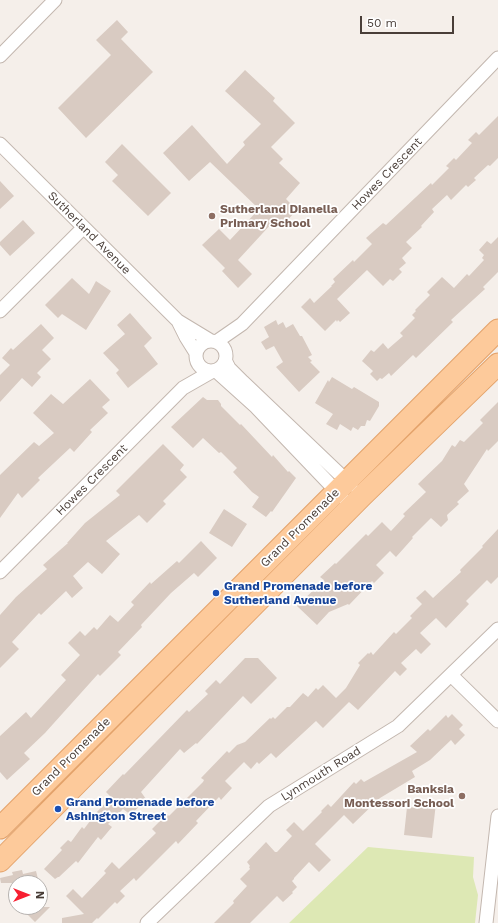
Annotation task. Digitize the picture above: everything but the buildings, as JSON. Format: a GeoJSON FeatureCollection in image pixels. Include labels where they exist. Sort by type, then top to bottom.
{"type":"FeatureCollection","features":[{"type":"Feature","properties":{"kind":"main road","name":"Grand Promenade"},"geometry":{"type":"LineString","coordinates":[[1,825],[498,330]]}},
{"type":"Feature","properties":{"kind":"main road","name":"Grand Promenade"},"geometry":{"type":"LineString","coordinates":[[0,861],[356,502],[498,364]]}},
{"type":"Feature","properties":{"kind":"main road"},"geometry":{"type":"LineString","coordinates":[[215,613],[230,629]]}},
{"type":"Feature","properties":{"kind":"street"},"geometry":{"type":"LineString","coordinates":[[0,56],[55,0]]}},
{"type":"Feature","properties":{"kind":"street","name":"Howes Crescent"},"geometry":{"type":"LineString","coordinates":[[214,341],[242,324],[498,58]]}},
{"type":"Feature","properties":{"kind":"street","name":"Sutherland Avenue"},"geometry":{"type":"LineString","coordinates":[[0,144],[178,321],[214,341]]}},
{"type":"Feature","properties":{"kind":"street"},"geometry":{"type":"LineString","coordinates":[[0,311],[83,228]]}},
{"type":"Feature","properties":{"kind":"street","name":"Sutherland Avenue"},"geometry":{"type":"LineString","coordinates":[[178,321],[197,358]]}},
{"type":"Feature","properties":{"kind":"street","name":"Howes Crescent"},"geometry":{"type":"LineString","coordinates":[[226,358],[242,324]]}},
{"type":"Feature","properties":{"kind":"street"},"geometry":{"type":"LineString","coordinates":[[286,431],[214,371],[201,368],[197,358],[201,345],[214,341],[221,344],[229,368],[286,431],[342,486],[356,502]]}},
{"type":"Feature","properties":{"kind":"street","name":"Howes Crescent"},"geometry":{"type":"LineString","coordinates":[[183,388],[197,358]]}},
{"type":"Feature","properties":{"kind":"street"},"geometry":{"type":"LineString","coordinates":[[214,371],[223,366],[226,358]]}},
{"type":"Feature","properties":{"kind":"street","name":"Howes Crescent"},"geometry":{"type":"LineString","coordinates":[[0,572],[183,388],[214,371]]}},
{"type":"Feature","properties":{"kind":"street","name":"Lynmouth Road"},"geometry":{"type":"LineString","coordinates":[[147,923],[269,806],[398,726],[498,629]]}},
{"type":"Feature","properties":{"kind":"street"},"geometry":{"type":"LineString","coordinates":[[451,675],[498,721]]}},
{"type":"Feature","properties":{"kind":"street"},"geometry":{"type":"LineString","coordinates":[[486,923],[498,816]]}},
{"type":"Feature","properties":{"kind":"green space"},"geometry":{"type":"Polygon","coordinates":[[[368,847],[474,857],[473,877],[478,895],[475,923],[289,923],[368,847]]]}},
{"type":"Feature","properties":{"kind":"place","name":"Sutherland Dianella Primary School"},"geometry":{"type":"Point","coordinates":[212,216]}},
{"type":"Feature","properties":{"kind":"place","name":"Grand Promenade before Sutherland Avenue"},"geometry":{"type":"Point","coordinates":[216,593]}},
{"type":"Feature","properties":{"kind":"place","name":"Banksia Montessori School"},"geometry":{"type":"Point","coordinates":[462,796]}},
{"type":"Feature","properties":{"kind":"place","name":"Grand Promenade before Ashington Street"},"geometry":{"type":"Point","coordinates":[58,809]}}]}
